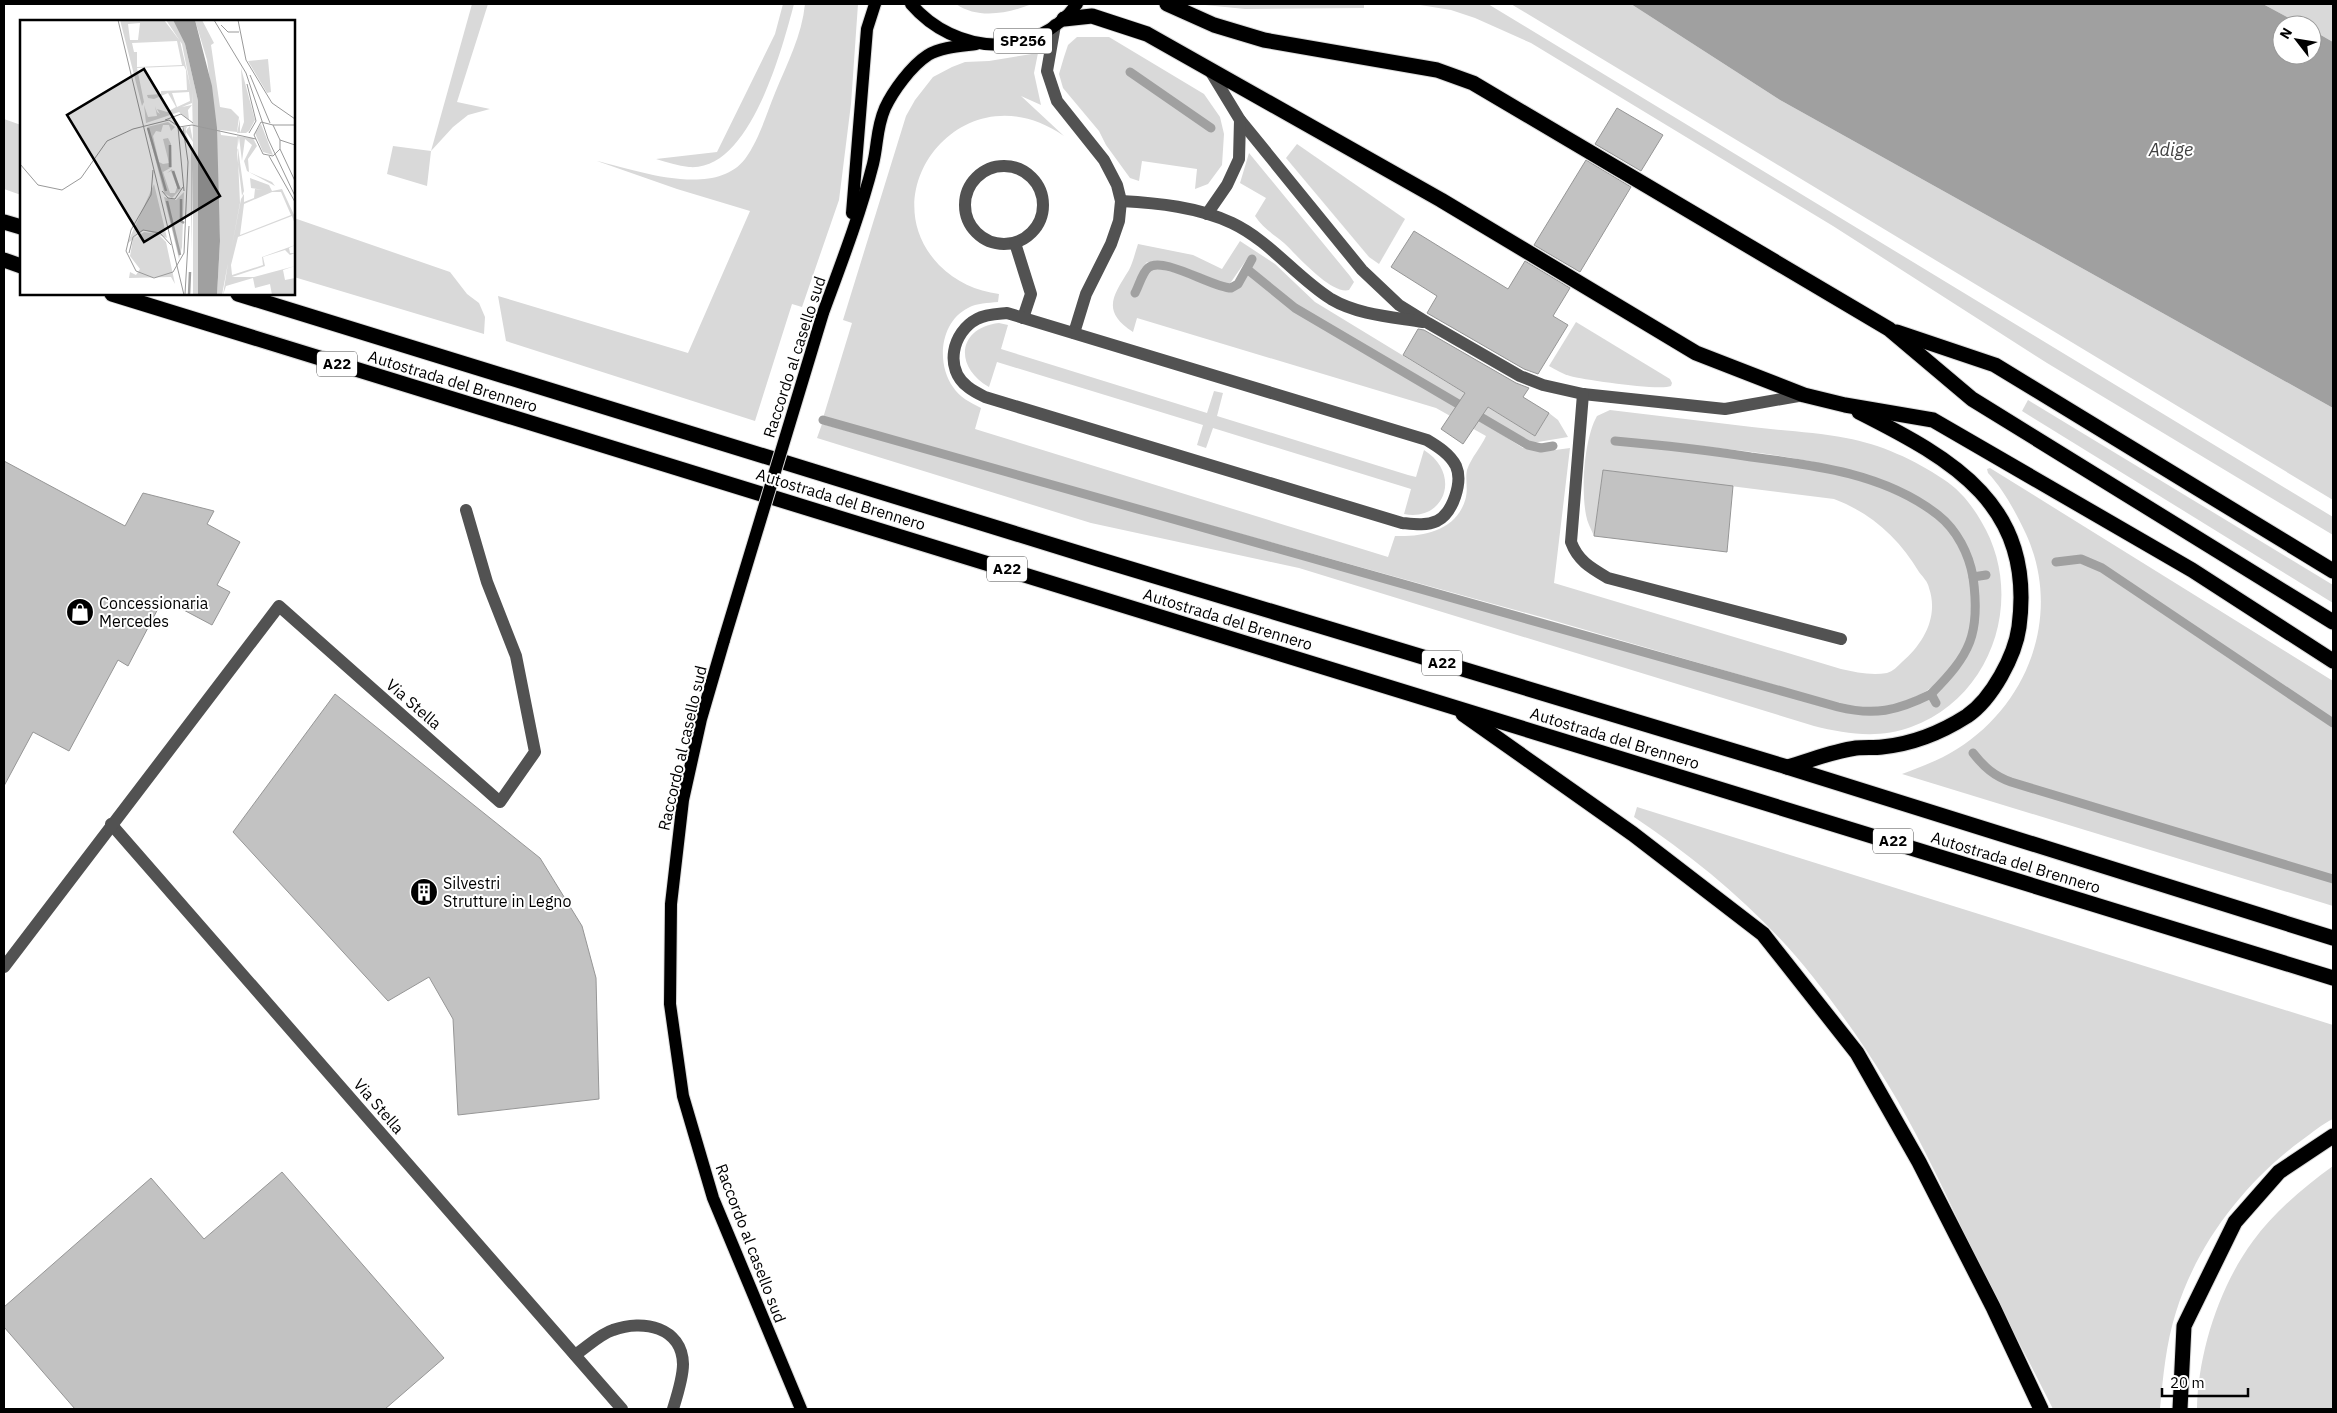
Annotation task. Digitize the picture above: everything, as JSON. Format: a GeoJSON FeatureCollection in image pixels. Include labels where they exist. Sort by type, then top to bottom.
{"type":"FeatureCollection","features":[{"type":"Feature","properties":{"kind":"highway"},"geometry":{"type":"LineString","coordinates":[[1167,4],[1214,25],[1264,40],[1437,70],[1473,83],[1888,329],[1972,399],[2333,622]]}},
{"type":"Feature","properties":{"kind":"highway"},"geometry":{"type":"LineString","coordinates":[[1060,22],[1092,16],[1147,34],[1442,200],[1696,353],[1804,395],[1845,405],[1933,420],[2192,570],[2333,661]]}},
{"type":"Feature","properties":{"kind":"highway"},"geometry":{"type":"LineString","coordinates":[[4,222],[20,227]]}},
{"type":"Feature","properties":{"kind":"highway"},"geometry":{"type":"LineString","coordinates":[[4,260],[20,266]]}},
{"type":"Feature","properties":{"kind":"highway","name":"Autostrada del Brennero"},"geometry":{"type":"LineString","coordinates":[[115,295],[2333,978]]}},
{"type":"Feature","properties":{"kind":"highway","name":"Autostrada del Brennero"},"geometry":{"type":"LineString","coordinates":[[241,295],[1098,559],[1787,767],[2333,938]]}},
{"type":"Feature","properties":{"kind":"highway"},"geometry":{"type":"LineString","coordinates":[[1888,329],[1995,365],[2333,570]]}},
{"type":"Feature","properties":{"kind":"highway"},"geometry":{"type":"LineString","coordinates":[[1787,767],[1855,748],[1884,747],[1918,740],[1969,715],[1987,695],[2004,671],[2017,640],[2022,606],[2021,582],[2009,534],[1994,506],[1965,476],[1936,454],[1918,442],[1845,405]]}},
{"type":"Feature","properties":{"kind":"highway"},"geometry":{"type":"LineString","coordinates":[[1452,706],[1633,834],[1763,934],[1857,1053],[1920,1162],[1993,1306],[2041,1409]]}},
{"type":"Feature","properties":{"kind":"highway"},"geometry":{"type":"LineString","coordinates":[[2180,1409],[2184,1326],[2235,1222],[2279,1172],[2333,1136]]}},
{"type":"Feature","properties":{"kind":"main road","name":"Raccordo al casello sud"},"geometry":{"type":"LineString","coordinates":[[849,241],[868,29],[875,4]]}},
{"type":"Feature","properties":{"kind":"main road","name":"Raccordo al casello sud"},"geometry":{"type":"LineString","coordinates":[[911,4],[935,27],[950,35],[976,44]]}},
{"type":"Feature","properties":{"kind":"main road","name":"Raccordo al casello sud"},"geometry":{"type":"LineString","coordinates":[[801,1409],[713,1198],[683,1096],[670,1004],[670,904],[684,800],[702,719],[724,640],[823,313],[849,241],[873,163],[876,134],[885,108],[900,82],[928,55],[945,49],[976,44],[1007,44],[1024,41],[1060,22],[1077,4]]}},
{"type":"Feature","properties":{"kind":"street"},"geometry":{"type":"LineString","coordinates":[[1060,22],[1047,71],[1057,101],[1104,160],[1117,185],[1120,201],[1119,220],[1111,244],[1086,294],[1074,333]]}},
{"type":"Feature","properties":{"kind":"street"},"geometry":{"type":"LineString","coordinates":[[1208,68],[1240,120],[1362,270],[1399,304],[1520,376],[1542,385],[1583,394],[1725,409],[1804,395]]}},
{"type":"Feature","properties":{"kind":"street"},"geometry":{"type":"LineString","coordinates":[[1207,214],[1227,185],[1239,159],[1240,120]]}},
{"type":"Feature","properties":{"kind":"street"},"geometry":{"type":"LineString","coordinates":[[996,166],[1022,169],[1040,187],[1044,200],[1043,213],[1038,225],[1030,235],[1015,243],[1006,245],[993,243],[981,238],[972,228],[966,216],[967,191],[974,179],[984,171],[996,166]]}},
{"type":"Feature","properties":{"kind":"street"},"geometry":{"type":"LineString","coordinates":[[1120,201],[1154,203],[1207,214],[1232,223],[1253,235],[1311,285],[1333,300],[1353,309],[1428,323]]}},
{"type":"Feature","properties":{"kind":"street"},"geometry":{"type":"LineString","coordinates":[[1015,243],[1031,294],[1023,318]]}},
{"type":"Feature","properties":{"kind":"street"},"geometry":{"type":"LineString","coordinates":[[1007,313],[1074,333],[1426,440],[1444,452],[1456,465],[1458,478],[1453,502],[1448,511],[1437,521],[1422,525],[1402,523],[994,400],[967,386],[957,373],[953,358],[955,342],[964,329],[976,319],[990,314],[1007,313]]}},
{"type":"Feature","properties":{"kind":"street"},"geometry":{"type":"LineString","coordinates":[[1583,394],[1571,542],[1575,554],[1583,563],[1608,578],[1841,639]]}},
{"type":"Feature","properties":{"kind":"street","name":"Via Stella"},"geometry":{"type":"LineString","coordinates":[[4,967],[111,824],[279,606],[500,802],[535,752],[516,656],[487,582],[466,510]]}},
{"type":"Feature","properties":{"kind":"street","name":"Via Stella"},"geometry":{"type":"LineString","coordinates":[[111,824],[622,1409]]}},
{"type":"Feature","properties":{"kind":"street"},"geometry":{"type":"LineString","coordinates":[[575,1355],[612,1330],[634,1325],[653,1327],[672,1336],[680,1350],[683,1365],[673,1409]]}},
{"type":"Feature","properties":{"kind":"shaded area"},"geometry":{"type":"Polygon","coordinates":[[[472,4],[488,4],[457,102],[490,109],[468,115],[453,127],[431,151],[472,4]]]}},
{"type":"Feature","properties":{"kind":"shaded area"},"geometry":{"type":"Polygon","coordinates":[[[783,4],[794,4],[772,77],[746,129],[729,150],[711,163],[689,167],[656,159],[717,152],[775,34],[783,4]]]}},
{"type":"Feature","properties":{"kind":"shaded area"},"geometry":{"type":"Polygon","coordinates":[[[805,4],[858,4],[851,104],[839,200],[802,307],[792,304],[755,421],[506,341],[498,296],[688,353],[750,211],[677,189],[597,161],[653,175],[695,180],[714,177],[731,171],[745,159],[758,136],[801,27],[805,4]]]}},
{"type":"Feature","properties":{"kind":"shaded area"},"geometry":{"type":"Polygon","coordinates":[[[956,4],[1032,4],[1004,12],[984,13],[974,12],[956,4]]]}},
{"type":"Feature","properties":{"kind":"shaded area"},"geometry":{"type":"Polygon","coordinates":[[[1195,4],[1364,4],[1364,8],[1245,9],[1195,4]]]}},
{"type":"Feature","properties":{"kind":"shaded area"},"geometry":{"type":"Polygon","coordinates":[[[1414,4],[1488,4],[2333,517],[2333,535],[2047,363],[1833,226],[1531,43],[1475,18],[1451,10],[1414,4]]]}},
{"type":"Feature","properties":{"kind":"shaded area"},"geometry":{"type":"Polygon","coordinates":[[[1511,4],[1631,4],[1780,100],[2333,408],[2333,500],[1511,4]]]}},
{"type":"Feature","properties":{"kind":"shaded area"},"geometry":{"type":"Polygon","coordinates":[[[2263,4],[2333,4],[2333,42],[2322,36],[2322,15],[2283,15],[2263,4]]]}},
{"type":"Feature","properties":{"kind":"shaded area"},"geometry":{"type":"Polygon","coordinates":[[[1077,37],[1109,37],[1204,94],[1220,117],[1224,134],[1222,165],[1208,184],[1195,189],[1197,169],[1142,161],[1139,181],[1130,178],[1106,145],[1099,131],[1063,88],[1059,74],[1068,45],[1077,37]]]}},
{"type":"Feature","properties":{"kind":"shaded area"},"geometry":{"type":"Polygon","coordinates":[[[1038,53],[1034,73],[1041,105],[1021,96],[1064,136],[1028,119],[993,116],[962,127],[938,146],[921,173],[914,204],[920,235],[939,265],[967,285],[982,291],[999,294],[998,302],[975,305],[959,314],[951,323],[946,333],[944,344],[944,366],[953,387],[962,397],[981,408],[975,429],[1388,557],[1395,536],[1429,533],[1448,524],[1462,508],[1467,494],[1467,470],[1486,436],[1436,408],[1137,318],[1133,332],[1117,317],[1113,310],[1115,296],[1130,267],[1138,244],[1193,255],[1222,269],[1240,241],[1275,264],[1315,302],[1535,436],[1549,413],[1558,420],[1568,437],[1532,443],[1297,305],[1251,267],[1255,261],[1249,256],[1229,285],[1185,268],[1147,262],[1142,268],[1133,292],[1139,294],[1148,272],[1153,268],[1183,274],[1229,290],[1238,287],[1247,272],[1290,307],[1443,397],[1523,448],[1548,451],[1570,448],[1554,583],[1841,669],[1869,674],[1887,673],[1895,669],[1910,655],[1922,638],[1930,619],[1932,599],[1928,584],[1902,548],[1872,519],[1834,499],[1603,470],[1594,536],[1587,520],[1585,504],[1586,451],[1597,416],[1610,410],[1835,436],[1872,444],[1921,465],[1949,483],[1965,498],[1981,521],[1994,550],[2001,580],[2001,611],[1994,641],[1981,668],[1963,693],[1940,713],[1911,727],[1899,731],[1875,734],[1850,733],[1826,729],[1299,568],[1091,523],[817,438],[822,424],[1264,545],[1855,714],[1875,714],[1903,709],[1930,697],[1935,704],[1940,701],[1935,694],[1959,669],[1967,656],[1976,629],[1978,613],[1977,579],[1985,578],[1985,572],[1976,572],[1955,528],[1928,504],[1893,485],[1853,471],[1810,461],[1720,448],[1643,440],[1616,438],[1615,443],[1716,454],[1799,466],[1849,476],[1897,492],[1938,518],[1951,532],[1965,557],[1972,584],[1973,612],[1968,637],[1958,659],[1944,677],[1925,692],[1903,702],[1878,707],[1850,707],[1548,619],[823,418],[852,323],[843,320],[906,116],[915,100],[933,77],[965,62],[989,61],[1038,53]]]}},
{"type":"Feature","properties":{"kind":"shaded area"},"geometry":{"type":"Polygon","coordinates":[[[4,119],[20,125],[20,195],[4,189],[4,119]]]}},
{"type":"Feature","properties":{"kind":"shaded area"},"geometry":{"type":"Polygon","coordinates":[[[1297,144],[1405,219],[1379,264],[1369,257],[1286,158],[1297,144]]]}},
{"type":"Feature","properties":{"kind":"shaded area"},"geometry":{"type":"Polygon","coordinates":[[[393,146],[431,151],[427,186],[387,174],[393,146]]]}},
{"type":"Feature","properties":{"kind":"shaded area"},"geometry":{"type":"Polygon","coordinates":[[[1249,153],[1350,276],[1354,282],[1349,290],[1342,290],[1333,286],[1315,273],[1255,216],[1266,198],[1240,183],[1249,153]]]}},
{"type":"Feature","properties":{"kind":"shaded area"},"geometry":{"type":"Polygon","coordinates":[[[295,218],[450,272],[467,294],[479,303],[485,317],[484,334],[295,277],[295,218]]]}},
{"type":"Feature","properties":{"kind":"shaded area"},"geometry":{"type":"Polygon","coordinates":[[[1576,322],[1670,379],[1671,386],[1638,386],[1578,378],[1549,366],[1576,322]]]}},
{"type":"Feature","properties":{"kind":"shaded area"},"geometry":{"type":"Polygon","coordinates":[[[999,323],[1008,325],[1001,349],[1207,413],[1214,391],[1223,393],[1217,416],[1408,475],[1416,477],[1424,450],[1436,460],[1443,471],[1444,494],[1438,504],[1430,511],[1418,515],[1404,514],[1411,489],[1213,428],[1206,448],[1197,445],[1203,425],[997,362],[989,387],[978,379],[970,369],[965,349],[968,340],[975,332],[985,326],[999,323]]]}},
{"type":"Feature","properties":{"kind":"shaded area"},"geometry":{"type":"Polygon","coordinates":[[[2028,400],[2333,585],[2333,603],[2022,411],[2028,400]]]}},
{"type":"Feature","properties":{"kind":"shaded area"},"geometry":{"type":"Polygon","coordinates":[[[1990,468],[2333,681],[2333,906],[1902,774],[1950,753],[1982,730],[2004,707],[2020,682],[2032,654],[2039,625],[2041,594],[2036,564],[2026,534],[2018,518],[2004,494],[1988,473],[1987,469],[1990,468]]]}},
{"type":"Feature","properties":{"kind":"shaded area"},"geometry":{"type":"Polygon","coordinates":[[[1637,807],[2333,1025],[2333,1119],[2302,1140],[2261,1175],[2226,1216],[2210,1239],[2185,1287],[2176,1312],[2167,1348],[2160,1409],[2053,1409],[1985,1277],[1913,1129],[1888,1084],[1859,1040],[1794,954],[1730,890],[1683,852],[1634,817],[1637,807]]]}},
{"type":"Feature","properties":{"kind":"shaded area"},"geometry":{"type":"Polygon","coordinates":[[[2333,1166],[2333,1409],[2197,1409],[2201,1366],[2206,1343],[2221,1300],[2241,1259],[2261,1230],[2280,1210],[2300,1191],[2333,1166]]]}},
{"type":"Feature","properties":{"kind":"water","name":"Adige"},"geometry":{"type":"Polygon","coordinates":[[[1631,4],[2263,4],[2283,15],[2272,15],[2272,65],[2322,65],[2322,36],[2333,42],[2333,408],[1780,100],[1631,4]]]}},
{"type":"Feature","properties":{"kind":"building"},"geometry":{"type":"Polygon","coordinates":[[[1617,108],[1663,135],[1641,171],[1595,144],[1617,108]]]}},
{"type":"Feature","properties":{"kind":"building"},"geometry":{"type":"Polygon","coordinates":[[[1586,160],[1631,187],[1580,272],[1534,245],[1586,160]]]}},
{"type":"Feature","properties":{"kind":"building"},"geometry":{"type":"Polygon","coordinates":[[[1414,231],[1508,289],[1525,261],[1570,288],[1553,316],[1568,325],[1538,374],[1524,369],[1427,313],[1437,296],[1391,267],[1414,231]]]}},
{"type":"Feature","properties":{"kind":"building"},"geometry":{"type":"Polygon","coordinates":[[[1418,329],[1424,330],[1516,383],[1529,388],[1523,397],[1549,413],[1535,436],[1488,407],[1463,444],[1441,429],[1465,393],[1403,355],[1418,329]]]}},
{"type":"Feature","properties":{"kind":"building","name":"Concessionaria Mercedes"},"geometry":{"type":"Polygon","coordinates":[[[4,461],[125,526],[143,493],[214,511],[207,524],[240,542],[217,585],[230,592],[212,625],[163,599],[128,666],[118,660],[69,751],[33,732],[4,786],[4,461]]]}},
{"type":"Feature","properties":{"kind":"building"},"geometry":{"type":"Polygon","coordinates":[[[1603,470],[1733,486],[1727,552],[1594,536],[1603,470]]]}},
{"type":"Feature","properties":{"kind":"building","name":"Silvestri Strutture in Legno"},"geometry":{"type":"Polygon","coordinates":[[[335,694],[540,858],[582,926],[596,978],[599,1099],[458,1115],[453,1019],[429,977],[388,1001],[233,832],[335,694]]]}},
{"type":"Feature","properties":{"kind":"building"},"geometry":{"type":"Polygon","coordinates":[[[282,1172],[444,1358],[385,1409],[75,1409],[4,1327],[4,1307],[151,1178],[204,1239],[282,1172]]]}},
{"type":"Feature","properties":{"kind":"waterway"},"geometry":{"type":"LineString","coordinates":[[1130,72],[1211,128]]}},
{"type":"Feature","properties":{"kind":"waterway"},"geometry":{"type":"LineString","coordinates":[[1135,293],[1146,270],[1155,265],[1176,269],[1223,287],[1231,288],[1238,284],[1252,259]]}},
{"type":"Feature","properties":{"kind":"waterway"},"geometry":{"type":"LineString","coordinates":[[1247,269],[1295,308],[1528,445],[1541,448],[1553,446]]}},
{"type":"Feature","properties":{"kind":"waterway"},"geometry":{"type":"LineString","coordinates":[[823,420],[1838,707],[1863,711],[1885,710],[1896,708],[1931,694],[1936,703]]}},
{"type":"Feature","properties":{"kind":"waterway"},"geometry":{"type":"LineString","coordinates":[[1615,441],[1700,450],[1800,464],[1825,468],[1873,481],[1918,501],[1938,515],[1951,528],[1961,543],[1969,560],[1973,577],[1986,575]]}},
{"type":"Feature","properties":{"kind":"waterway"},"geometry":{"type":"LineString","coordinates":[[2056,562],[2081,559],[2102,568],[2333,723]]}},
{"type":"Feature","properties":{"kind":"waterway"},"geometry":{"type":"LineString","coordinates":[[1931,694],[1955,667],[1964,655],[1970,642],[1974,629],[1975,614],[1973,577]]}},
{"type":"Feature","properties":{"kind":"waterway"},"geometry":{"type":"LineString","coordinates":[[1973,753],[1990,771],[2011,782],[2333,879]]}},
{"type":"Feature","properties":{"kind":"place","name":"Concessionaria Mercedes"},"geometry":{"type":"Point","coordinates":[80,612]}},
{"type":"Feature","properties":{"kind":"place","name":"Silvestri Strutture in Legno"},"geometry":{"type":"Point","coordinates":[424,892]}}]}
